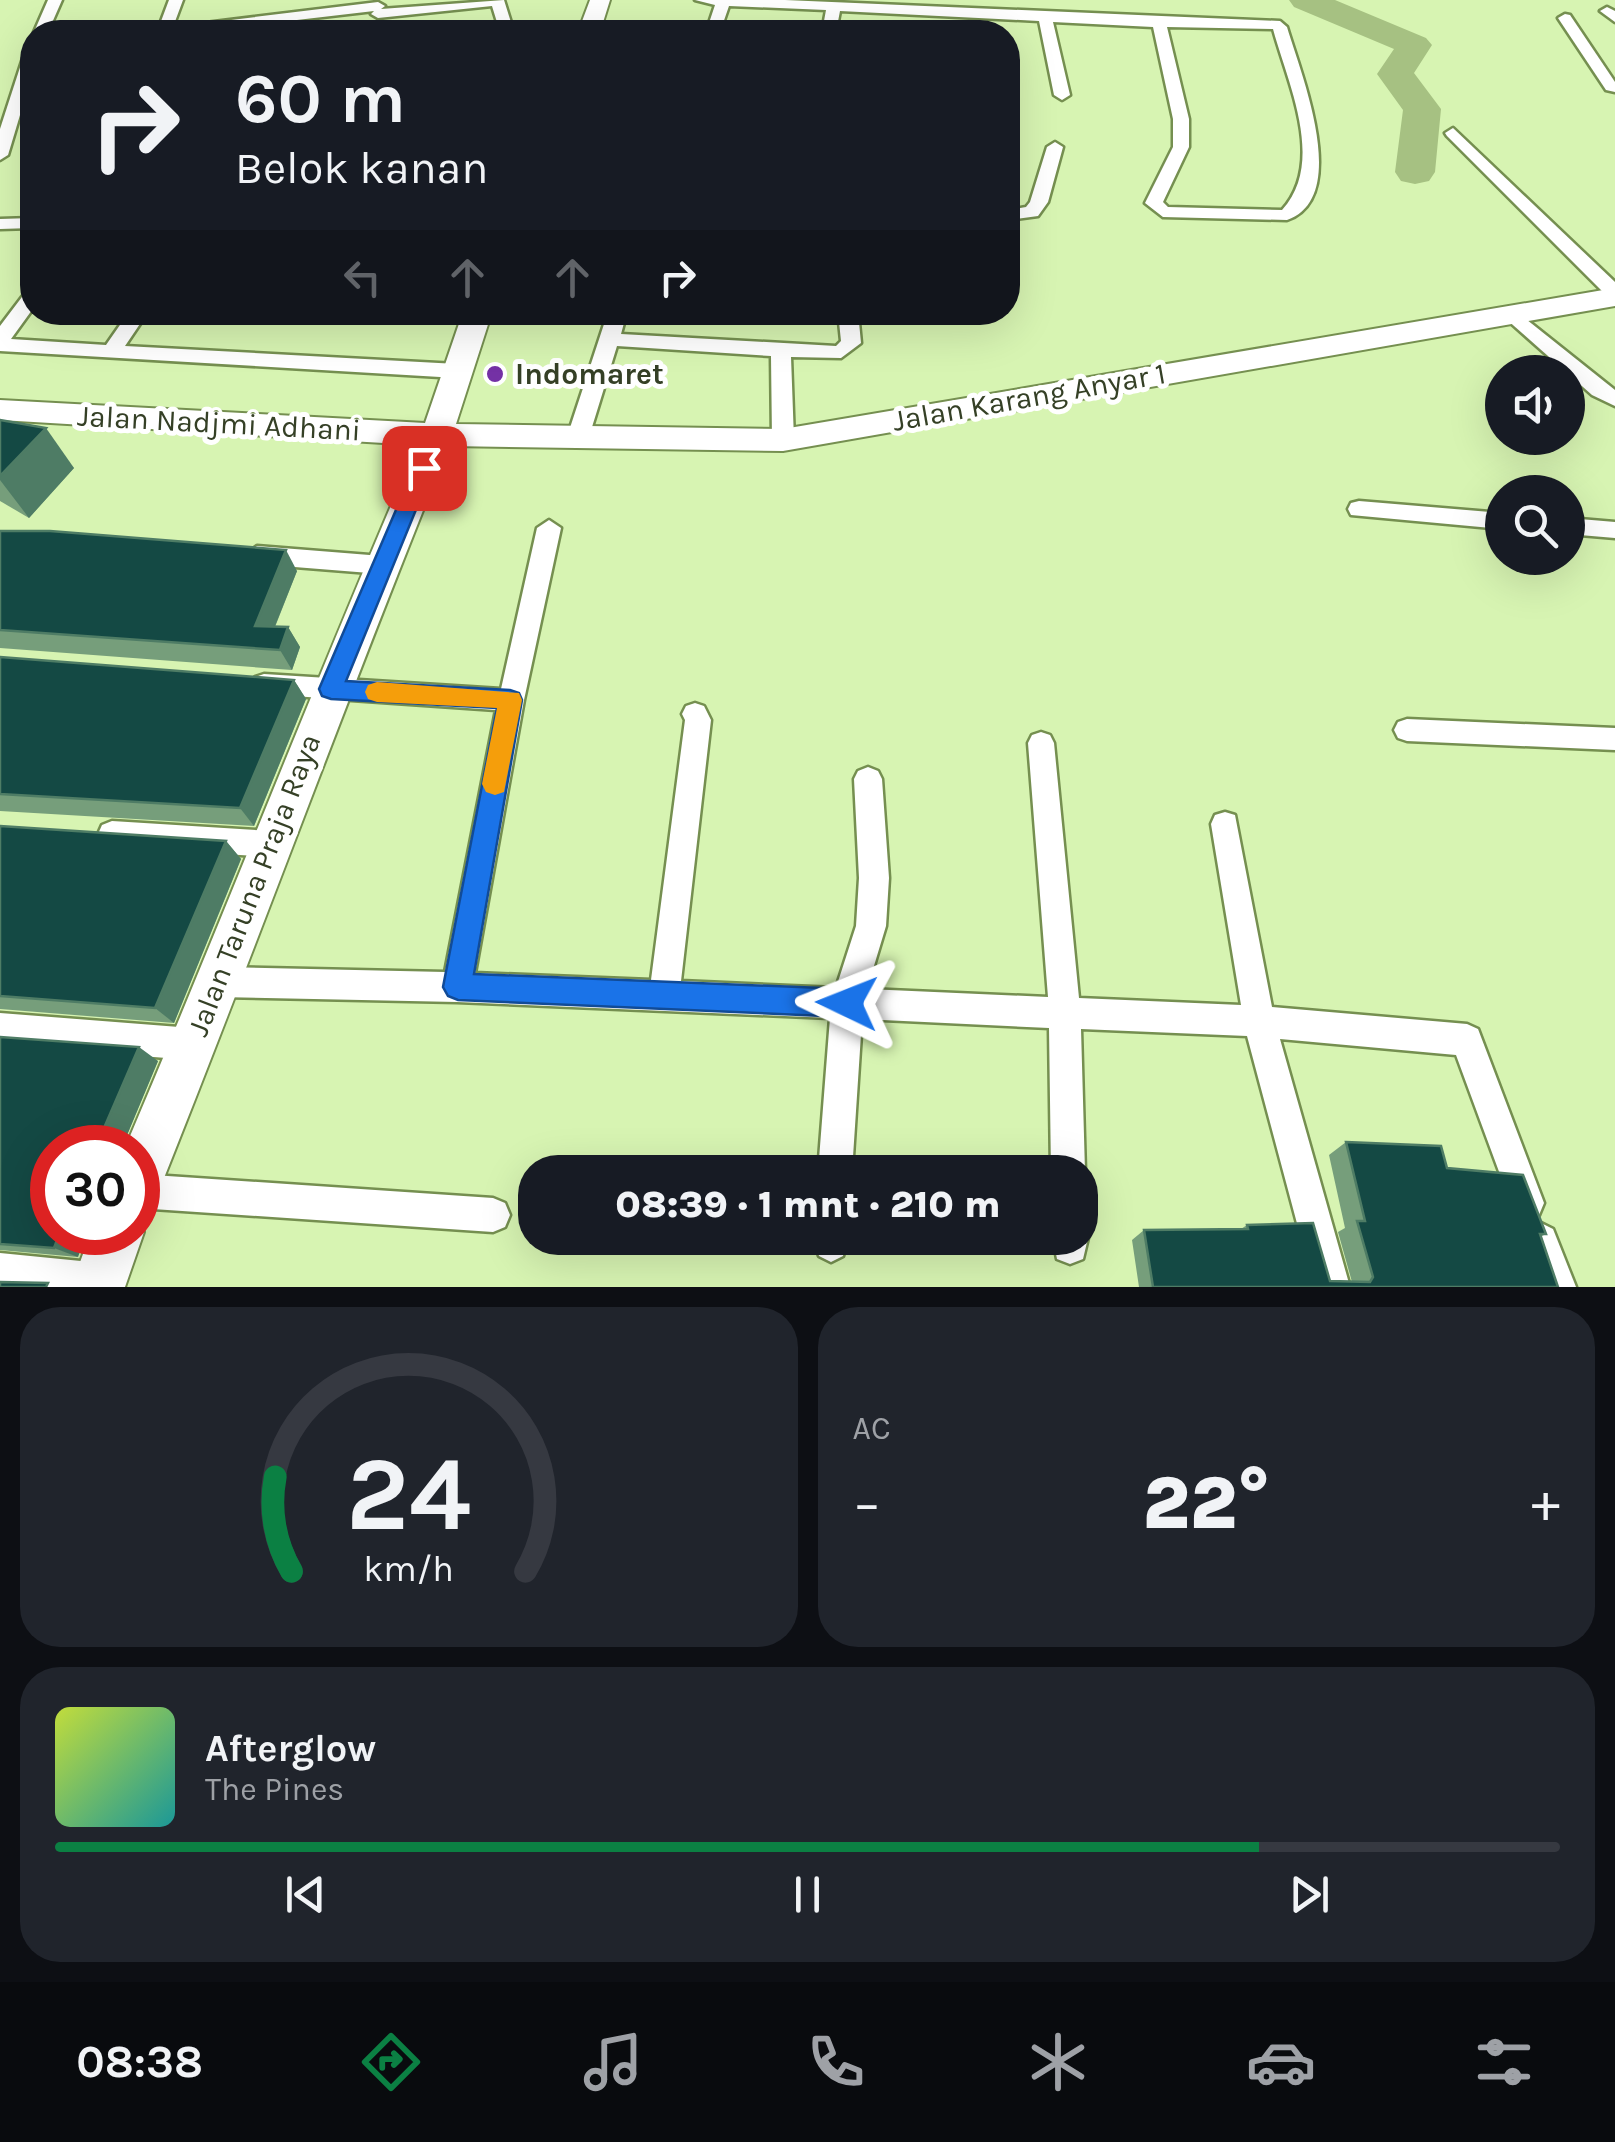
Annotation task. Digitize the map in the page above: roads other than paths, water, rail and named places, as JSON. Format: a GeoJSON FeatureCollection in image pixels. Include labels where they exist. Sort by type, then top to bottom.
{"type":"FeatureCollection","features":[{"type":"Feature","properties":{"kind":"main road","name":"Jalan Karang Anyar 1"},"geometry":{"type":"LineString","coordinates":[[437,436],[783,440],[1615,295]]}},
{"type":"Feature","properties":{"kind":"main road","name":"Jalan Taruna Praja Raya"},"geometry":{"type":"LineString","coordinates":[[159,1125],[331,689],[437,436],[473,325]]}},
{"type":"Feature","properties":{"kind":"main road","name":"Jalan Nadjmi Adhani"},"geometry":{"type":"LineString","coordinates":[[0,410],[437,436]]}},
{"type":"Feature","properties":{"kind":"street"},"geometry":{"type":"LineString","coordinates":[[267,20],[378,7],[497,0]]}},
{"type":"Feature","properties":{"kind":"street"},"geometry":{"type":"LineString","coordinates":[[702,0],[1158,23],[1268,22],[1280,27],[1314,147],[1306,194],[1288,215],[1273,218],[1162,212],[1156,208],[1154,203],[1181,147],[1181,119],[1158,23]]}},
{"type":"Feature","properties":{"kind":"street"},"geometry":{"type":"LineString","coordinates":[[831,20],[834,7]]}},
{"type":"Feature","properties":{"kind":"street"},"geometry":{"type":"LineString","coordinates":[[933,12],[933,20]]}},
{"type":"Feature","properties":{"kind":"street"},"geometry":{"type":"LineString","coordinates":[[1045,18],[1062,95]]}},
{"type":"Feature","properties":{"kind":"street"},"geometry":{"type":"LineString","coordinates":[[1565,18],[1611,88],[1615,87]]}},
{"type":"Feature","properties":{"kind":"street"},"geometry":{"type":"LineString","coordinates":[[0,155],[20,92]]}},
{"type":"Feature","properties":{"kind":"street"},"geometry":{"type":"LineString","coordinates":[[1453,133],[1615,295]]}},
{"type":"Feature","properties":{"kind":"street"},"geometry":{"type":"LineString","coordinates":[[1020,214],[1032,212],[1039,202],[1054,147]]}},
{"type":"Feature","properties":{"kind":"street"},"geometry":{"type":"LineString","coordinates":[[1512,314],[1599,390],[1615,398]]}},
{"type":"Feature","properties":{"kind":"street"},"geometry":{"type":"LineString","coordinates":[[0,343],[20,315]]}},
{"type":"Feature","properties":{"kind":"street"},"geometry":{"type":"LineString","coordinates":[[111,352],[130,325]]}},
{"type":"Feature","properties":{"kind":"street"},"geometry":{"type":"LineString","coordinates":[[577,440],[614,325]]}},
{"type":"Feature","properties":{"kind":"street"},"geometry":{"type":"LineString","coordinates":[[610,340],[841,352],[850,343],[849,325]]}},
{"type":"Feature","properties":{"kind":"street"},"geometry":{"type":"LineString","coordinates":[[0,343],[457,371]]}},
{"type":"Feature","properties":{"kind":"street"},"geometry":{"type":"LineString","coordinates":[[781,350],[783,440]]}},
{"type":"Feature","properties":{"kind":"street"},"geometry":{"type":"LineString","coordinates":[[1360,509],[1485,519]]}},
{"type":"Feature","properties":{"kind":"street"},"geometry":{"type":"LineString","coordinates":[[1585,527],[1615,530]]}},
{"type":"Feature","properties":{"kind":"street"},"geometry":{"type":"LineString","coordinates":[[458,987],[510,700],[549,528]]}},
{"type":"Feature","properties":{"kind":"street"},"geometry":{"type":"LineString","coordinates":[[229,553],[382,565]]}},
{"type":"Feature","properties":{"kind":"street"},"geometry":{"type":"LineString","coordinates":[[234,682],[510,700]]}},
{"type":"Feature","properties":{"kind":"street"},"geometry":{"type":"LineString","coordinates":[[664,997],[698,720],[694,714]]}},
{"type":"Feature","properties":{"kind":"street"},"geometry":{"type":"LineString","coordinates":[[1407,730],[1615,739]]}},
{"type":"Feature","properties":{"kind":"street"},"geometry":{"type":"LineString","coordinates":[[1041,743],[1065,1013],[1068,1155]]}},
{"type":"Feature","properties":{"kind":"street"},"geometry":{"type":"LineString","coordinates":[[837,1155],[847,1003],[871,926],[874,878],[868,779]]}},
{"type":"Feature","properties":{"kind":"street"},"geometry":{"type":"LineString","coordinates":[[1225,824],[1258,1021],[1332,1287]]}},
{"type":"Feature","properties":{"kind":"street"},"geometry":{"type":"LineString","coordinates":[[78,832],[272,844]]}},
{"type":"Feature","properties":{"kind":"street"},"geometry":{"type":"LineString","coordinates":[[218,982],[458,987],[1258,1021],[1468,1040],[1558,1287]]}},
{"type":"Feature","properties":{"kind":"street"},"geometry":{"type":"LineString","coordinates":[[0,1029],[192,1044]]}},
{"type":"Feature","properties":{"kind":"street"},"geometry":{"type":"LineString","coordinates":[[160,1192],[493,1215]]}},
{"type":"Feature","properties":{"kind":"street"},"geometry":{"type":"LineString","coordinates":[[0,1272],[106,1267]]}},
{"type":"Feature","properties":{"kind":"waterway"},"geometry":{"type":"LineString","coordinates":[[1306,0],[1414,45],[1395,74],[1422,109],[1415,172]]}},
{"type":"Feature","properties":{"kind":"place","name":"Indomaret"},"geometry":{"type":"Point","coordinates":[495,374]}}]}
